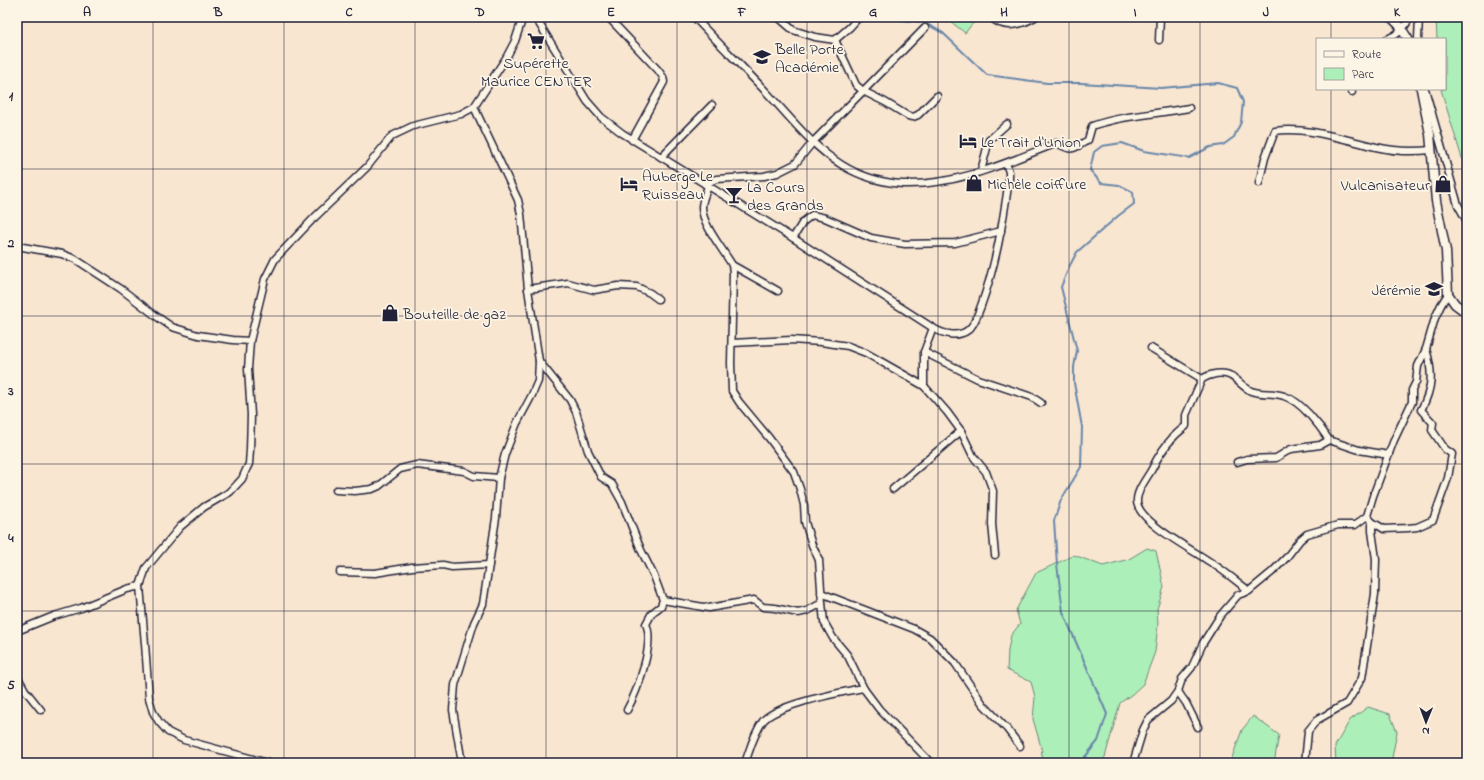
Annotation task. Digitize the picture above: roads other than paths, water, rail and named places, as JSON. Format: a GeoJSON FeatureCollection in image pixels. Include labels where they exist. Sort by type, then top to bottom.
{"type":"FeatureCollection","features":[{"type":"Feature","properties":{"kind":"street"},"geometry":{"type":"LineString","coordinates":[[268,763],[184,740],[168,732],[159,722],[151,706],[149,698],[140,586],[146,568],[180,527],[204,507],[230,492],[242,479],[249,464],[251,415],[248,369],[250,341],[265,279],[275,259],[313,219],[367,167],[392,136],[406,128],[432,120],[461,114],[474,107],[506,58],[515,41],[523,17]]}},
{"type":"Feature","properties":{"kind":"street"},"geometry":{"type":"LineString","coordinates":[[535,17],[587,101],[601,117],[632,140],[793,238],[933,328],[946,334],[954,334],[968,330],[977,316],[990,280],[1001,231],[1009,179],[1009,172],[1006,163]]}},
{"type":"Feature","properties":{"kind":"street"},"geometry":{"type":"LineString","coordinates":[[608,17],[658,70],[664,79],[664,82],[632,140]]}},
{"type":"Feature","properties":{"kind":"street"},"geometry":{"type":"LineString","coordinates":[[694,17],[813,142],[842,166],[889,182],[903,184],[940,181],[981,172],[1057,143],[1066,148],[1073,148],[1088,140],[1092,126],[1119,118],[1189,108]]}},
{"type":"Feature","properties":{"kind":"street"},"geometry":{"type":"LineString","coordinates":[[778,17],[793,30],[814,37],[835,40],[859,17]]}},
{"type":"Feature","properties":{"kind":"street"},"geometry":{"type":"LineString","coordinates":[[991,17],[996,22],[1004,25],[1015,25],[1035,17]]}},
{"type":"Feature","properties":{"kind":"street"},"geometry":{"type":"LineString","coordinates":[[1159,40],[1160,17]]}},
{"type":"Feature","properties":{"kind":"street"},"geometry":{"type":"LineString","coordinates":[[1391,17],[1407,38]]}},
{"type":"Feature","properties":{"kind":"street"},"geometry":{"type":"LineString","coordinates":[[1390,38],[1402,30],[1409,17]]}},
{"type":"Feature","properties":{"kind":"street"},"geometry":{"type":"LineString","coordinates":[[1418,38],[1419,17]]}},
{"type":"Feature","properties":{"kind":"street"},"geometry":{"type":"LineString","coordinates":[[925,28],[813,142],[795,164],[777,173],[764,176],[716,179],[707,185],[702,206],[707,227],[732,265],[732,391],[794,472],[804,505],[805,522],[812,545],[819,560],[824,622],[833,638],[848,656],[864,689],[884,714],[929,762]]}},
{"type":"Feature","properties":{"kind":"street"},"geometry":{"type":"LineString","coordinates":[[835,40],[856,85],[863,91],[908,116],[913,117],[918,115],[937,96]]}},
{"type":"Feature","properties":{"kind":"street"},"geometry":{"type":"LineString","coordinates":[[1421,90],[1430,134],[1437,206],[1446,251],[1448,294],[1455,304],[1467,313]]}},
{"type":"Feature","properties":{"kind":"street"},"geometry":{"type":"LineString","coordinates":[[1425,90],[1458,205],[1467,220]]}},
{"type":"Feature","properties":{"kind":"street"},"geometry":{"type":"LineString","coordinates":[[661,157],[712,105]]}},
{"type":"Feature","properties":{"kind":"street"},"geometry":{"type":"LineString","coordinates":[[462,763],[453,710],[455,685],[474,623],[480,612],[482,604],[496,518],[499,478],[505,454],[517,423],[538,381],[539,361],[528,289],[521,214],[518,200],[474,107]]}},
{"type":"Feature","properties":{"kind":"street"},"geometry":{"type":"LineString","coordinates":[[981,172],[989,140],[1007,124]]}},
{"type":"Feature","properties":{"kind":"street"},"geometry":{"type":"LineString","coordinates":[[1259,183],[1265,158],[1275,131],[1282,130],[1321,134],[1388,149],[1417,151],[1431,150]]}},
{"type":"Feature","properties":{"kind":"street"},"geometry":{"type":"LineString","coordinates":[[793,238],[803,222],[812,215],[825,218],[871,238],[905,244],[955,243],[1001,231]]}},
{"type":"Feature","properties":{"kind":"street"},"geometry":{"type":"LineString","coordinates":[[17,246],[62,254],[75,259],[121,289],[163,322],[177,328],[198,335],[250,341]]}},
{"type":"Feature","properties":{"kind":"street"},"geometry":{"type":"LineString","coordinates":[[732,265],[778,291]]}},
{"type":"Feature","properties":{"kind":"street"},"geometry":{"type":"LineString","coordinates":[[528,289],[568,283],[594,290],[618,286],[637,287],[650,293],[658,299]]}},
{"type":"Feature","properties":{"kind":"street"},"geometry":{"type":"LineString","coordinates":[[1133,763],[1143,730],[1148,720],[1171,701],[1178,691],[1182,679],[1192,667],[1203,643],[1220,616],[1238,595],[1249,591],[1286,558],[1300,540],[1307,534],[1338,525],[1355,525],[1367,516],[1394,440],[1412,402],[1412,390],[1416,382],[1418,366],[1426,349],[1438,311],[1448,294]]}},
{"type":"Feature","properties":{"kind":"street"},"geometry":{"type":"LineString","coordinates":[[924,386],[924,352],[933,328]]}},
{"type":"Feature","properties":{"kind":"street"},"geometry":{"type":"LineString","coordinates":[[732,343],[791,340],[848,346],[866,353],[924,386],[947,412],[961,432],[973,456],[986,472],[993,491],[992,524],[995,555]]}},
{"type":"Feature","properties":{"kind":"street"},"geometry":{"type":"LineString","coordinates":[[1151,348],[1202,379]]}},
{"type":"Feature","properties":{"kind":"street"},"geometry":{"type":"LineString","coordinates":[[1367,516],[1372,522],[1384,529],[1417,527],[1433,520],[1448,478],[1452,454],[1446,450],[1432,430],[1433,423],[1421,410],[1426,401],[1431,381],[1430,363],[1426,349]]}},
{"type":"Feature","properties":{"kind":"street"},"geometry":{"type":"LineString","coordinates":[[924,352],[978,379],[1032,397],[1041,403]]}},
{"type":"Feature","properties":{"kind":"street"},"geometry":{"type":"LineString","coordinates":[[539,361],[570,400],[576,412],[588,451],[601,477],[612,484],[622,502],[663,600],[661,606],[652,613],[646,624],[649,630],[644,665],[635,696],[627,710]]}},
{"type":"Feature","properties":{"kind":"street"},"geometry":{"type":"LineString","coordinates":[[1249,591],[1208,560],[1162,532],[1143,513],[1137,504],[1142,486],[1162,451],[1177,433],[1186,426],[1186,415],[1202,379],[1214,374],[1224,374],[1231,376],[1249,390],[1259,393],[1283,395],[1291,398],[1314,419],[1329,440],[1359,450],[1389,455]]}},
{"type":"Feature","properties":{"kind":"street"},"geometry":{"type":"LineString","coordinates":[[893,489],[961,432]]}},
{"type":"Feature","properties":{"kind":"street"},"geometry":{"type":"LineString","coordinates":[[1236,462],[1247,459],[1276,458],[1291,449],[1320,445],[1329,440]]}},
{"type":"Feature","properties":{"kind":"street"},"geometry":{"type":"LineString","coordinates":[[336,490],[355,491],[372,489],[379,486],[400,469],[417,465],[464,471],[474,476],[499,478]]}},
{"type":"Feature","properties":{"kind":"street"},"geometry":{"type":"LineString","coordinates":[[1305,763],[1308,731],[1317,720],[1347,703],[1362,678],[1375,594],[1376,559],[1372,522]]}},
{"type":"Feature","properties":{"kind":"street"},"geometry":{"type":"LineString","coordinates":[[340,572],[375,573],[412,567],[489,565]]}},
{"type":"Feature","properties":{"kind":"street"},"geometry":{"type":"LineString","coordinates":[[18,630],[127,589],[140,586]]}},
{"type":"Feature","properties":{"kind":"street"},"geometry":{"type":"LineString","coordinates":[[822,593],[914,629],[930,638],[954,663],[984,704],[1020,746]]}},
{"type":"Feature","properties":{"kind":"street"},"geometry":{"type":"LineString","coordinates":[[663,600],[709,608],[754,600],[763,607],[798,613],[807,611],[822,603]]}},
{"type":"Feature","properties":{"kind":"street"},"geometry":{"type":"LineString","coordinates":[[17,676],[25,690],[42,710]]}},
{"type":"Feature","properties":{"kind":"street"},"geometry":{"type":"LineString","coordinates":[[745,763],[757,729],[765,719],[778,711],[805,701],[862,688],[864,689]]}},
{"type":"Feature","properties":{"kind":"street"},"geometry":{"type":"LineString","coordinates":[[1178,691],[1198,727]]}},
{"type":"Feature","properties":{"kind":"waterway"},"geometry":{"type":"LineString","coordinates":[[897,17],[902,20],[923,22],[943,33],[987,75],[1047,83],[1081,83],[1161,88],[1218,83],[1237,88],[1243,102],[1241,122],[1234,137],[1223,145],[1210,147],[1189,158],[1144,151],[1122,143],[1102,146],[1094,152],[1090,170],[1101,183],[1119,185],[1133,192],[1134,204],[1077,252],[1061,287],[1077,351],[1074,367],[1074,383],[1082,427],[1081,467],[1061,500],[1054,521],[1057,564],[1063,612],[1107,714],[1098,741],[1080,763]]}},
{"type":"Feature","properties":{"kind":"place","name":"Supérette Maurice CENTER"},"geometry":{"type":"Point","coordinates":[536,41]}},
{"type":"Feature","properties":{"kind":"place","name":"Belle Porte Académie"},"geometry":{"type":"Point","coordinates":[762,57]}},
{"type":"Feature","properties":{"kind":"place","name":"Le Trait d'Union"},"geometry":{"type":"Point","coordinates":[968,141]}},
{"type":"Feature","properties":{"kind":"place","name":"Michèle coiffure"},"geometry":{"type":"Point","coordinates":[974,183]}},
{"type":"Feature","properties":{"kind":"place","name":"Auberge Le Ruisseau"},"geometry":{"type":"Point","coordinates":[629,184]}},
{"type":"Feature","properties":{"kind":"place","name":"Vulcanisateur"},"geometry":{"type":"Point","coordinates":[1443,184]}},
{"type":"Feature","properties":{"kind":"place","name":"La Cours des Grands"},"geometry":{"type":"Point","coordinates":[734,195]}},
{"type":"Feature","properties":{"kind":"place","name":"Jérémie"},"geometry":{"type":"Point","coordinates":[1434,289]}},
{"type":"Feature","properties":{"kind":"place","name":"Bouteille de gaz"},"geometry":{"type":"Point","coordinates":[390,313]}}]}
